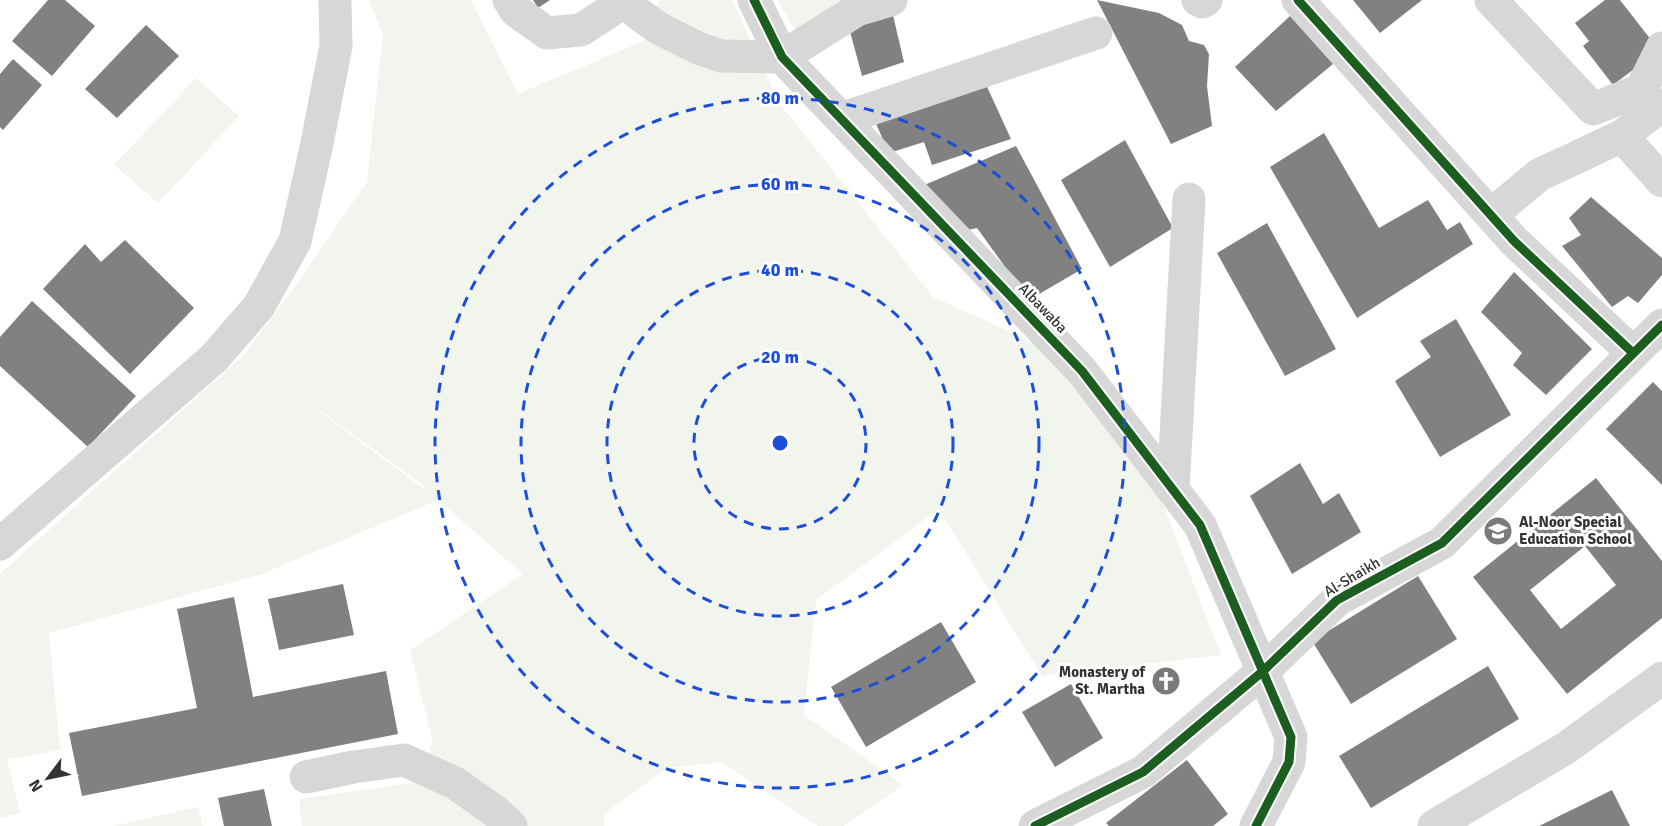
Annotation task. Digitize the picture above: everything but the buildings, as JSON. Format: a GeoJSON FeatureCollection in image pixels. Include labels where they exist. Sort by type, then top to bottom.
{"type":"FeatureCollection","features":[{"type":"Feature","properties":{"kind":"street"},"geometry":{"type":"LineString","coordinates":[[0,543],[214,358],[258,306],[295,241],[336,46],[335,0]]}},
{"type":"Feature","properties":{"kind":"street"},"geometry":{"type":"LineString","coordinates":[[509,0],[516,11],[547,33],[581,30],[626,2],[658,28],[698,48],[721,56],[782,57],[857,10],[891,0]]}},
{"type":"Feature","properties":{"kind":"street","name":"Albawaba"},"geometry":{"type":"LineString","coordinates":[[754,0],[782,57],[1082,371],[1200,525],[1291,737],[1289,762],[1256,826]]}},
{"type":"Feature","properties":{"kind":"street"},"geometry":{"type":"LineString","coordinates":[[1198,0],[1202,2],[1206,0]]}},
{"type":"Feature","properties":{"kind":"street"},"geometry":{"type":"LineString","coordinates":[[1298,0],[1514,241],[1634,353]]}},
{"type":"Feature","properties":{"kind":"street"},"geometry":{"type":"LineString","coordinates":[[1491,0],[1593,109],[1641,90],[1662,48]]}},
{"type":"Feature","properties":{"kind":"street"},"geometry":{"type":"LineString","coordinates":[[841,119],[1096,33]]}},
{"type":"Feature","properties":{"kind":"street"},"geometry":{"type":"LineString","coordinates":[[1491,215],[1539,175],[1622,136],[1662,105]]}},
{"type":"Feature","properties":{"kind":"street"},"geometry":{"type":"LineString","coordinates":[[1622,136],[1662,181]]}},
{"type":"Feature","properties":{"kind":"street"},"geometry":{"type":"LineString","coordinates":[[1173,490],[1189,200]]}},
{"type":"Feature","properties":{"kind":"street","name":"Al-Shaikh"},"geometry":{"type":"LineString","coordinates":[[1035,826],[1143,772],[1262,672],[1338,600],[1442,543],[1662,325]]}},
{"type":"Feature","properties":{"kind":"street"},"geometry":{"type":"LineString","coordinates":[[1434,826],[1566,748],[1662,678]]}},
{"type":"Feature","properties":{"kind":"street"},"geometry":{"type":"LineString","coordinates":[[306,777],[353,767],[404,760],[455,783],[496,812],[511,826]]}},
{"type":"Feature","properties":{"kind":"shaded area"},"geometry":{"type":"Polygon","coordinates":[[[369,0],[471,0],[518,94],[646,40],[659,0],[731,0],[780,104],[933,297],[1039,345],[1111,424],[1159,494],[1221,655],[1042,676],[939,509],[816,600],[804,715],[903,785],[843,826],[818,826],[722,762],[667,768],[604,814],[604,826],[302,826],[299,799],[427,781],[432,738],[410,650],[523,574],[438,500],[262,574],[49,633],[60,750],[7,759],[20,813],[0,818],[0,574],[244,355],[296,285],[367,182],[383,34],[369,0]],[[309,403],[431,494],[419,482],[309,403]]]}},
{"type":"Feature","properties":{"kind":"shaded area"},"geometry":{"type":"Polygon","coordinates":[[[777,0],[873,0],[802,41],[777,0]]]}},
{"type":"Feature","properties":{"kind":"shaded area"},"geometry":{"type":"Polygon","coordinates":[[[196,78],[239,116],[158,203],[114,165],[196,78]]]}},
{"type":"Feature","properties":{"kind":"shaded area"},"geometry":{"type":"Polygon","coordinates":[[[198,807],[203,826],[113,826],[198,807]]]}},
{"type":"Feature","properties":{"kind":"cycle path"},"geometry":{"type":"LineString","coordinates":[[754,0],[782,57],[1082,371],[1200,525],[1291,737],[1289,762],[1256,826]]}},
{"type":"Feature","properties":{"kind":"cycle path"},"geometry":{"type":"LineString","coordinates":[[1298,0],[1514,241],[1633,353]]}},
{"type":"Feature","properties":{"kind":"cycle path"},"geometry":{"type":"LineString","coordinates":[[1035,826],[1143,772],[1262,672],[1337,600],[1442,543],[1662,325]]}},
{"type":"Feature","properties":{"kind":"place","name":"Al-Noor Special Education School"},"geometry":{"type":"Point","coordinates":[1498,531]}},
{"type":"Feature","properties":{"kind":"place","name":"Monastery of St. Martha"},"geometry":{"type":"Point","coordinates":[1166,681]}}]}
